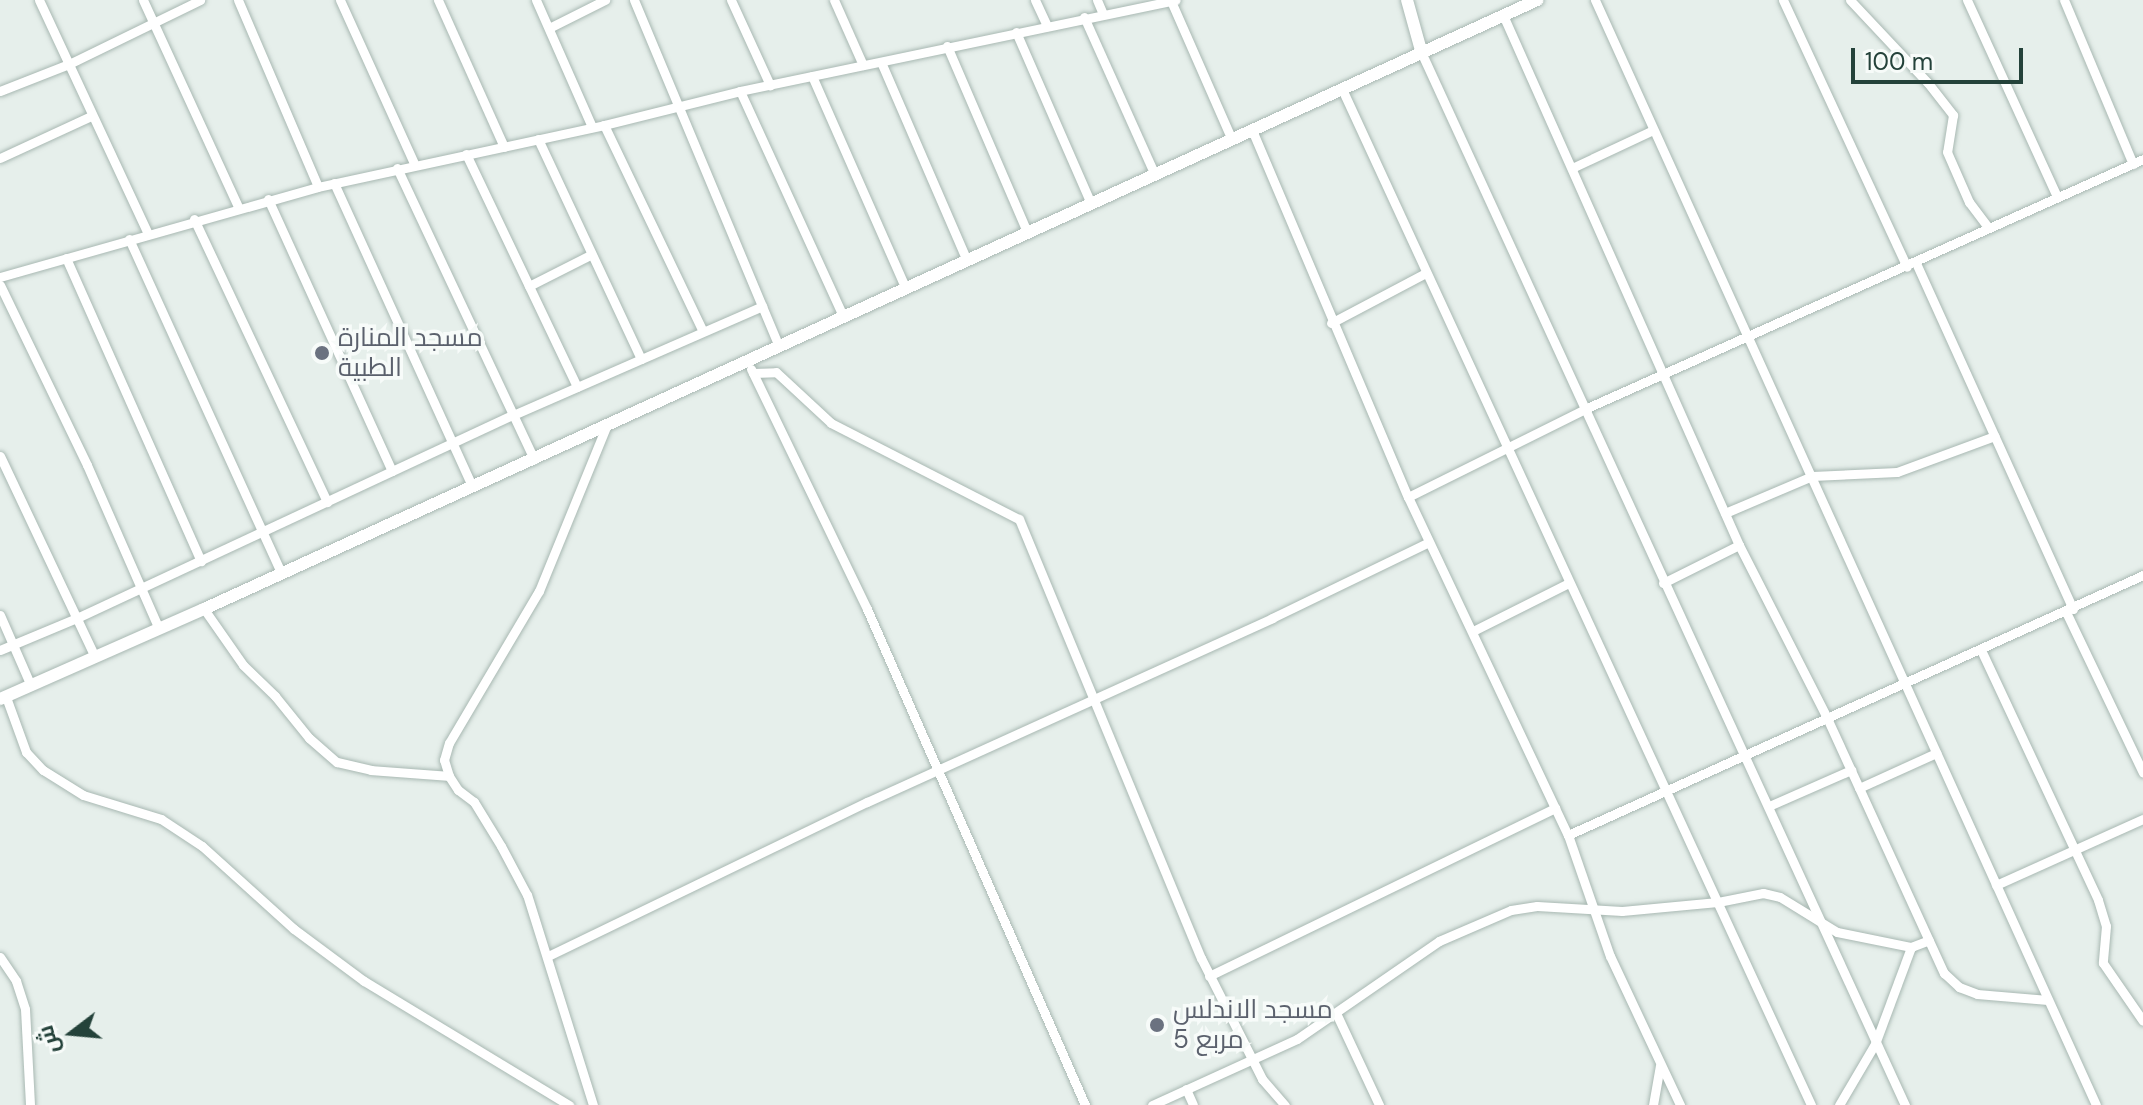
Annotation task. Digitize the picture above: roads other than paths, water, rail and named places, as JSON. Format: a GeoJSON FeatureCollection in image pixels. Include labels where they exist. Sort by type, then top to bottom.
{"type":"FeatureCollection","features":[{"type":"Feature","properties":{"kind":"street"},"geometry":{"type":"LineString","coordinates":[[39,0],[148,234]]}},
{"type":"Feature","properties":{"kind":"street"},"geometry":{"type":"LineString","coordinates":[[143,0],[238,207]]}},
{"type":"Feature","properties":{"kind":"street"},"geometry":{"type":"LineString","coordinates":[[0,91],[69,64],[200,0]]}},
{"type":"Feature","properties":{"kind":"street"},"geometry":{"type":"LineString","coordinates":[[238,0],[318,187]]}},
{"type":"Feature","properties":{"kind":"street"},"geometry":{"type":"LineString","coordinates":[[340,0],[415,165]]}},
{"type":"Feature","properties":{"kind":"street"},"geometry":{"type":"LineString","coordinates":[[438,0],[504,147]]}},
{"type":"Feature","properties":{"kind":"street"},"geometry":{"type":"LineString","coordinates":[[536,0],[592,127]]}},
{"type":"Feature","properties":{"kind":"street"},"geometry":{"type":"LineString","coordinates":[[549,28],[605,0]]}},
{"type":"Feature","properties":{"kind":"street"},"geometry":{"type":"LineString","coordinates":[[634,0],[779,347]]}},
{"type":"Feature","properties":{"kind":"street"},"geometry":{"type":"LineString","coordinates":[[731,0],[770,85]]}},
{"type":"Feature","properties":{"kind":"street"},"geometry":{"type":"LineString","coordinates":[[834,0],[863,65]]}},
{"type":"Feature","properties":{"kind":"street"},"geometry":{"type":"LineString","coordinates":[[1035,0],[1047,26]]}},
{"type":"Feature","properties":{"kind":"street"},"geometry":{"type":"LineString","coordinates":[[1097,0],[1103,14]]}},
{"type":"Feature","properties":{"kind":"street"},"geometry":{"type":"LineString","coordinates":[[0,277],[194,219],[397,168],[604,125],[740,91],[947,46],[1174,0],[1232,140]]}},
{"type":"Feature","properties":{"kind":"street"},"geometry":{"type":"LineString","coordinates":[[1407,0],[1422,54],[1905,1105]]}},
{"type":"Feature","properties":{"kind":"street"},"geometry":{"type":"LineString","coordinates":[[569,1105],[364,981],[294,929],[202,846],[161,819],[83,795],[43,770],[26,752],[3,698],[607,424],[750,367],[779,347],[966,258],[1537,0]]}},
{"type":"Feature","properties":{"kind":"street"},"geometry":{"type":"LineString","coordinates":[[1595,0],[1744,336],[1812,476],[2096,1105]]}},
{"type":"Feature","properties":{"kind":"street"},"geometry":{"type":"LineString","coordinates":[[1783,0],[1995,436],[2143,773]]}},
{"type":"Feature","properties":{"kind":"street"},"geometry":{"type":"LineString","coordinates":[[1850,0],[1928,83],[1953,115],[1947,152],[1969,202],[1988,227]]}},
{"type":"Feature","properties":{"kind":"street"},"geometry":{"type":"LineString","coordinates":[[2064,0],[2133,164]]}},
{"type":"Feature","properties":{"kind":"street"},"geometry":{"type":"LineString","coordinates":[[1971,2],[2057,197]]}},
{"type":"Feature","properties":{"kind":"street"},"geometry":{"type":"LineString","coordinates":[[1503,15],[1739,545],[1827,718],[1944,973],[1959,987],[1977,994],[2048,1000]]}},
{"type":"Feature","properties":{"kind":"street"},"geometry":{"type":"LineString","coordinates":[[1084,17],[1155,175]]}},
{"type":"Feature","properties":{"kind":"street"},"geometry":{"type":"LineString","coordinates":[[1016,32],[1091,204]]}},
{"type":"Feature","properties":{"kind":"street"},"geometry":{"type":"LineString","coordinates":[[947,46],[1027,232]]}},
{"type":"Feature","properties":{"kind":"street"},"geometry":{"type":"LineString","coordinates":[[881,62],[966,258]]}},
{"type":"Feature","properties":{"kind":"street"},"geometry":{"type":"LineString","coordinates":[[812,76],[905,287]]}},
{"type":"Feature","properties":{"kind":"street"},"geometry":{"type":"LineString","coordinates":[[1342,89],[1811,1105]]}},
{"type":"Feature","properties":{"kind":"street"},"geometry":{"type":"LineString","coordinates":[[740,91],[843,316]]}},
{"type":"Feature","properties":{"kind":"street"},"geometry":{"type":"LineString","coordinates":[[0,158],[91,116]]}},
{"type":"Feature","properties":{"kind":"street"},"geometry":{"type":"LineString","coordinates":[[604,125],[703,332]]}},
{"type":"Feature","properties":{"kind":"street"},"geometry":{"type":"LineString","coordinates":[[1252,130],[1331,323],[1408,497],[1568,835],[1594,910],[1660,1066],[1680,1105]]}},
{"type":"Feature","properties":{"kind":"street"},"geometry":{"type":"LineString","coordinates":[[1572,168],[1653,130]]}},
{"type":"Feature","properties":{"kind":"street"},"geometry":{"type":"LineString","coordinates":[[538,139],[641,359]]}},
{"type":"Feature","properties":{"kind":"street"},"geometry":{"type":"LineString","coordinates":[[466,154],[577,387]]}},
{"type":"Feature","properties":{"kind":"street"},"geometry":{"type":"LineString","coordinates":[[1408,497],[1587,408],[2143,159]]}},
{"type":"Feature","properties":{"kind":"street"},"geometry":{"type":"LineString","coordinates":[[397,168],[534,459]]}},
{"type":"Feature","properties":{"kind":"street"},"geometry":{"type":"LineString","coordinates":[[334,183],[472,486]]}},
{"type":"Feature","properties":{"kind":"street"},"geometry":{"type":"LineString","coordinates":[[268,199],[392,471]]}},
{"type":"Feature","properties":{"kind":"street"},"geometry":{"type":"LineString","coordinates":[[194,219],[327,502]]}},
{"type":"Feature","properties":{"kind":"street"},"geometry":{"type":"LineString","coordinates":[[129,239],[281,573]]}},
{"type":"Feature","properties":{"kind":"street"},"geometry":{"type":"LineString","coordinates":[[529,286],[590,255]]}},
{"type":"Feature","properties":{"kind":"street"},"geometry":{"type":"LineString","coordinates":[[66,258],[201,561]]}},
{"type":"Feature","properties":{"kind":"street"},"geometry":{"type":"LineString","coordinates":[[1331,323],[1426,273]]}},
{"type":"Feature","properties":{"kind":"street"},"geometry":{"type":"LineString","coordinates":[[0,285],[159,629]]}},
{"type":"Feature","properties":{"kind":"street"},"geometry":{"type":"LineString","coordinates":[[0,650],[79,617],[513,415],[762,306]]}},
{"type":"Feature","properties":{"kind":"street"},"geometry":{"type":"LineString","coordinates":[[750,367],[776,372],[831,423],[1019,519],[1209,976],[1252,1061],[1285,1105]]}},
{"type":"Feature","properties":{"kind":"street"},"geometry":{"type":"LineString","coordinates":[[750,367],[867,609],[1085,1105]]}},
{"type":"Feature","properties":{"kind":"street"},"geometry":{"type":"LineString","coordinates":[[593,1105],[527,895],[474,802],[458,790],[449,776],[444,760],[449,743],[539,591],[607,424]]}},
{"type":"Feature","properties":{"kind":"street"},"geometry":{"type":"LineString","coordinates":[[1725,513],[1812,476],[1897,472],[1995,436]]}},
{"type":"Feature","properties":{"kind":"street"},"geometry":{"type":"LineString","coordinates":[[0,456],[79,617],[95,657]]}},
{"type":"Feature","properties":{"kind":"street"},"geometry":{"type":"LineString","coordinates":[[548,956],[938,770],[1429,542]]}},
{"type":"Feature","properties":{"kind":"street"},"geometry":{"type":"LineString","coordinates":[[1663,583],[1739,545]]}},
{"type":"Feature","properties":{"kind":"street"},"geometry":{"type":"LineString","coordinates":[[1568,835],[2143,575]]}},
{"type":"Feature","properties":{"kind":"street"},"geometry":{"type":"LineString","coordinates":[[1473,631],[1569,583]]}},
{"type":"Feature","properties":{"kind":"street"},"geometry":{"type":"LineString","coordinates":[[204,609],[243,665],[275,696],[309,738],[337,762],[371,770],[449,776]]}},
{"type":"Feature","properties":{"kind":"street"},"geometry":{"type":"LineString","coordinates":[[0,615],[31,686]]}},
{"type":"Feature","properties":{"kind":"street"},"geometry":{"type":"LineString","coordinates":[[1981,650],[2105,916],[2103,963],[2143,1021]]}},
{"type":"Feature","properties":{"kind":"street"},"geometry":{"type":"LineString","coordinates":[[1859,788],[1936,753]]}},
{"type":"Feature","properties":{"kind":"street"},"geometry":{"type":"LineString","coordinates":[[1769,806],[1851,770]]}},
{"type":"Feature","properties":{"kind":"street"},"geometry":{"type":"LineString","coordinates":[[1209,976],[1555,808]]}},
{"type":"Feature","properties":{"kind":"street"},"geometry":{"type":"LineString","coordinates":[[1996,885],[2143,819]]}},
{"type":"Feature","properties":{"kind":"street"},"geometry":{"type":"LineString","coordinates":[[1152,1105],[1297,1039],[1414,956],[1474,924],[1511,910],[1537,906],[1594,910],[1718,902],[1763,893],[1780,897],[1837,932],[1911,947],[1929,940]]}},
{"type":"Feature","properties":{"kind":"street"},"geometry":{"type":"LineString","coordinates":[[1839,1105],[1875,1044],[1911,947]]}},
{"type":"Feature","properties":{"kind":"street"},"geometry":{"type":"LineString","coordinates":[[0,957],[16,981],[25,1009],[30,1105]]}},
{"type":"Feature","properties":{"kind":"street"},"geometry":{"type":"LineString","coordinates":[[1336,1013],[1379,1105]]}},
{"type":"Feature","properties":{"kind":"street"},"geometry":{"type":"LineString","coordinates":[[1653,1105],[1660,1066]]}},
{"type":"Feature","properties":{"kind":"street"},"geometry":{"type":"LineString","coordinates":[[1186,1089],[1193,1105]]}},
{"type":"Feature","properties":{"kind":"place","name":"مسجد المنارة الطبية"},"geometry":{"type":"Point","coordinates":[322,353]}},
{"type":"Feature","properties":{"kind":"place","name":"مسجد الاندلس مربع 5"},"geometry":{"type":"Point","coordinates":[1157,1025]}}]}
